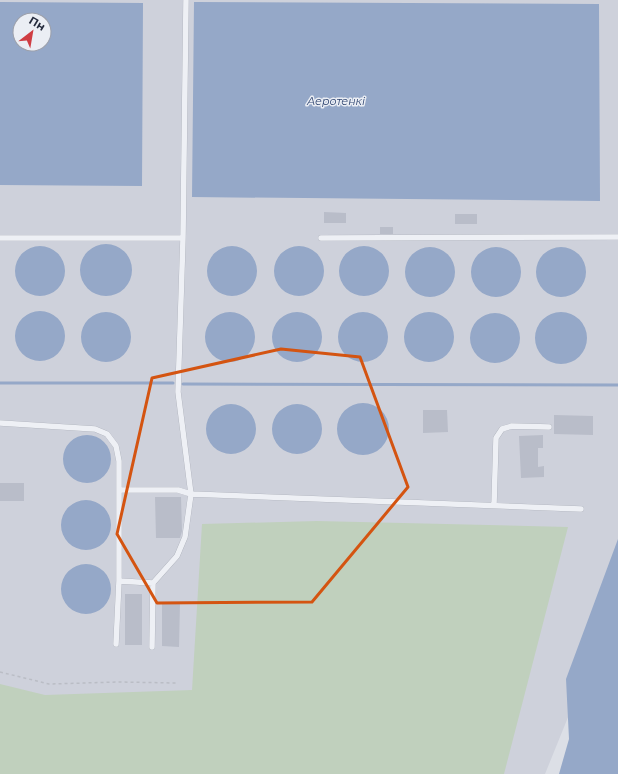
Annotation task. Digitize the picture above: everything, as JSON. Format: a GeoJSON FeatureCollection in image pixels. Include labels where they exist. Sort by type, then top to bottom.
{"type":"FeatureCollection","features":[{"type":"Feature","properties":{"kind":"lane"},"geometry":{"type":"LineString","coordinates":[[152,647],[154,583],[177,556],[185,537],[190,494],[178,392],[184,238],[186,0]]}},
{"type":"Feature","properties":{"kind":"lane"},"geometry":{"type":"LineString","coordinates":[[0,238],[184,238]]}},
{"type":"Feature","properties":{"kind":"lane"},"geometry":{"type":"LineString","coordinates":[[321,238],[618,238]]}},
{"type":"Feature","properties":{"kind":"lane"},"geometry":{"type":"LineString","coordinates":[[0,423],[95,429],[107,434],[116,446],[119,461],[119,581],[116,644]]}},
{"type":"Feature","properties":{"kind":"lane"},"geometry":{"type":"LineString","coordinates":[[494,505],[496,438],[502,429],[512,426],[549,427]]}},
{"type":"Feature","properties":{"kind":"lane"},"geometry":{"type":"LineString","coordinates":[[119,490],[178,490],[190,494],[581,509]]}},
{"type":"Feature","properties":{"kind":"lane"},"geometry":{"type":"LineString","coordinates":[[119,581],[154,583]]}},
{"type":"Feature","properties":{"kind":"path"},"geometry":{"type":"LineString","coordinates":[[0,672],[49,684],[176,682]]}},
{"type":"Feature","properties":{"kind":"highlighted area"},"geometry":{"type":"Polygon","coordinates":[[[281,349],[360,357],[408,487],[312,602],[157,603],[117,534],[152,378],[281,349]]]}},
{"type":"Feature","properties":{"kind":"shaded area"},"geometry":{"type":"Polygon","coordinates":[[[0,0],[618,0],[618,594],[545,774],[0,774],[0,0]]]}},
{"type":"Feature","properties":{"kind":"green space"},"geometry":{"type":"Polygon","coordinates":[[[317,521],[568,527],[504,774],[0,774],[0,684],[45,695],[192,690],[202,524],[317,521]]]}},
{"type":"Feature","properties":{"kind":"water"},"geometry":{"type":"Polygon","coordinates":[[[0,2],[143,3],[142,186],[0,185],[0,2]]]}},
{"type":"Feature","properties":{"kind":"water","name":"Аеротенкі"},"geometry":{"type":"Polygon","coordinates":[[[194,2],[599,4],[600,201],[192,197],[194,2]]]}},
{"type":"Feature","properties":{"kind":"water"},"geometry":{"type":"Polygon","coordinates":[[[106,244],[116,246],[124,252],[130,260],[132,270],[130,280],[124,288],[116,294],[106,296],[96,294],[88,288],[82,280],[80,270],[82,260],[88,252],[96,246],[106,244]]]}},
{"type":"Feature","properties":{"kind":"water"},"geometry":{"type":"Polygon","coordinates":[[[35,246],[45,246],[58,253],[65,266],[65,276],[58,289],[45,296],[35,296],[26,292],[19,285],[15,276],[15,266],[19,257],[26,250],[35,246]]]}},
{"type":"Feature","properties":{"kind":"water"},"geometry":{"type":"Polygon","coordinates":[[[232,246],[241,248],[250,253],[255,262],[257,271],[255,280],[250,289],[241,294],[232,296],[223,294],[214,289],[209,280],[207,271],[209,262],[214,253],[223,248],[232,246]]]}},
{"type":"Feature","properties":{"kind":"water"},"geometry":{"type":"Polygon","coordinates":[[[294,246],[304,246],[317,253],[324,266],[324,276],[317,289],[304,296],[294,296],[285,292],[278,285],[274,276],[274,266],[278,257],[285,250],[294,246]]]}},
{"type":"Feature","properties":{"kind":"water"},"geometry":{"type":"Polygon","coordinates":[[[364,246],[373,248],[382,253],[387,262],[389,271],[387,280],[382,289],[373,294],[364,296],[355,294],[346,289],[341,280],[339,271],[341,262],[346,253],[355,248],[364,246]]]}},
{"type":"Feature","properties":{"kind":"water"},"geometry":{"type":"Polygon","coordinates":[[[430,247],[440,249],[448,254],[453,262],[455,272],[453,282],[448,290],[440,295],[430,297],[420,295],[412,290],[407,282],[405,272],[407,262],[412,254],[420,249],[430,247]]]}},
{"type":"Feature","properties":{"kind":"water"},"geometry":{"type":"Polygon","coordinates":[[[491,247],[501,247],[514,254],[521,267],[521,277],[514,290],[501,297],[491,297],[482,293],[475,286],[471,277],[471,267],[475,258],[482,251],[491,247]]]}},
{"type":"Feature","properties":{"kind":"water"},"geometry":{"type":"Polygon","coordinates":[[[561,247],[571,249],[579,254],[584,262],[586,272],[584,282],[579,290],[571,295],[561,297],[551,295],[543,290],[538,282],[536,272],[538,262],[543,254],[551,249],[561,247]]]}},
{"type":"Feature","properties":{"kind":"water"},"geometry":{"type":"Polygon","coordinates":[[[35,311],[45,311],[58,318],[65,331],[65,341],[58,354],[45,361],[35,361],[26,357],[19,350],[15,341],[15,331],[19,322],[26,315],[35,311]]]}},
{"type":"Feature","properties":{"kind":"water"},"geometry":{"type":"Polygon","coordinates":[[[106,312],[115,314],[124,319],[129,328],[131,337],[129,346],[124,355],[115,360],[106,362],[97,360],[88,355],[83,346],[81,337],[83,328],[88,319],[97,314],[106,312]]]}},
{"type":"Feature","properties":{"kind":"water"},"geometry":{"type":"Polygon","coordinates":[[[230,312],[239,314],[250,323],[255,337],[253,346],[244,357],[230,362],[221,360],[210,351],[205,337],[207,328],[216,317],[230,312]]]}},
{"type":"Feature","properties":{"kind":"water"},"geometry":{"type":"Polygon","coordinates":[[[297,312],[307,314],[315,319],[320,327],[322,337],[320,347],[315,355],[307,360],[297,362],[287,360],[279,355],[274,347],[272,337],[274,327],[279,319],[287,314],[297,312]]]}},
{"type":"Feature","properties":{"kind":"water"},"geometry":{"type":"Polygon","coordinates":[[[363,312],[372,314],[383,323],[388,337],[386,346],[377,357],[363,362],[354,360],[343,351],[338,337],[340,328],[349,317],[363,312]]]}},
{"type":"Feature","properties":{"kind":"water"},"geometry":{"type":"Polygon","coordinates":[[[434,312],[439,313],[447,319],[453,327],[453,347],[447,355],[439,361],[424,362],[419,361],[411,355],[405,347],[404,332],[405,327],[411,319],[419,313],[434,312]]]}},
{"type":"Feature","properties":{"kind":"water"},"geometry":{"type":"Polygon","coordinates":[[[556,312],[566,312],[580,319],[587,333],[587,343],[580,357],[566,364],[556,364],[546,360],[539,353],[535,343],[535,333],[539,323],[546,316],[556,312]]]}},
{"type":"Feature","properties":{"kind":"water"},"geometry":{"type":"Polygon","coordinates":[[[490,313],[500,313],[513,320],[520,333],[520,343],[513,356],[500,363],[490,363],[481,359],[474,352],[470,343],[470,333],[474,324],[481,317],[490,313]]]}},
{"type":"Feature","properties":{"kind":"water"},"geometry":{"type":"Polygon","coordinates":[[[363,403],[373,405],[381,411],[387,419],[389,429],[387,439],[381,447],[373,453],[363,455],[353,453],[345,447],[339,439],[337,429],[339,419],[345,411],[353,405],[363,403]]]}},
{"type":"Feature","properties":{"kind":"water"},"geometry":{"type":"Polygon","coordinates":[[[231,404],[245,408],[252,415],[256,429],[252,443],[245,450],[231,454],[217,450],[210,443],[206,429],[210,415],[217,408],[231,404]]]}},
{"type":"Feature","properties":{"kind":"water"},"geometry":{"type":"Polygon","coordinates":[[[297,404],[307,406],[315,411],[320,419],[322,429],[320,439],[315,447],[307,452],[297,454],[287,452],[279,447],[274,439],[272,429],[274,419],[279,411],[287,406],[297,404]]]}},
{"type":"Feature","properties":{"kind":"water"},"geometry":{"type":"Polygon","coordinates":[[[82,435],[92,435],[101,439],[107,445],[110,450],[110,468],[101,479],[92,483],[82,483],[73,479],[67,473],[63,464],[63,454],[67,445],[73,439],[82,435]]]}},
{"type":"Feature","properties":{"kind":"water"},"geometry":{"type":"Polygon","coordinates":[[[81,500],[91,500],[104,507],[111,520],[111,530],[104,543],[91,550],[81,550],[72,546],[65,539],[61,530],[61,520],[65,511],[72,504],[81,500]]]}},
{"type":"Feature","properties":{"kind":"water"},"geometry":{"type":"Polygon","coordinates":[[[618,539],[618,774],[559,774],[569,739],[566,679],[618,539]]]}},
{"type":"Feature","properties":{"kind":"water"},"geometry":{"type":"Polygon","coordinates":[[[81,564],[91,564],[104,571],[111,584],[111,594],[104,607],[91,614],[81,614],[72,610],[65,603],[61,594],[61,584],[65,575],[72,568],[81,564]]]}},
{"type":"Feature","properties":{"kind":"building"},"geometry":{"type":"Polygon","coordinates":[[[324,212],[346,213],[346,223],[324,223],[324,212]]]}},
{"type":"Feature","properties":{"kind":"building"},"geometry":{"type":"Polygon","coordinates":[[[455,214],[477,214],[477,224],[455,224],[455,214]]]}},
{"type":"Feature","properties":{"kind":"building"},"geometry":{"type":"Polygon","coordinates":[[[380,227],[393,227],[393,234],[380,234],[380,227]]]}},
{"type":"Feature","properties":{"kind":"building"},"geometry":{"type":"Polygon","coordinates":[[[423,410],[447,410],[448,432],[423,433],[423,410]]]}},
{"type":"Feature","properties":{"kind":"building"},"geometry":{"type":"Polygon","coordinates":[[[554,415],[593,416],[593,435],[554,434],[554,415]]]}},
{"type":"Feature","properties":{"kind":"building"},"geometry":{"type":"Polygon","coordinates":[[[543,435],[543,448],[538,448],[538,467],[544,466],[544,477],[521,478],[519,436],[543,435]]]}},
{"type":"Feature","properties":{"kind":"building"},"geometry":{"type":"Polygon","coordinates":[[[0,483],[24,483],[24,501],[0,501],[0,483]]]}},
{"type":"Feature","properties":{"kind":"building"},"geometry":{"type":"Polygon","coordinates":[[[155,497],[181,497],[182,531],[180,538],[156,538],[155,497]]]}},
{"type":"Feature","properties":{"kind":"building"},"geometry":{"type":"Polygon","coordinates":[[[125,594],[142,594],[142,645],[125,645],[125,594]]]}},
{"type":"Feature","properties":{"kind":"building"},"geometry":{"type":"Polygon","coordinates":[[[162,602],[180,603],[179,647],[162,646],[162,602]]]}},
{"type":"Feature","properties":{"kind":"waterway"},"geometry":{"type":"LineString","coordinates":[[0,383],[173,383]]}},
{"type":"Feature","properties":{"kind":"waterway"},"geometry":{"type":"LineString","coordinates":[[183,384],[618,385]]}}]}
